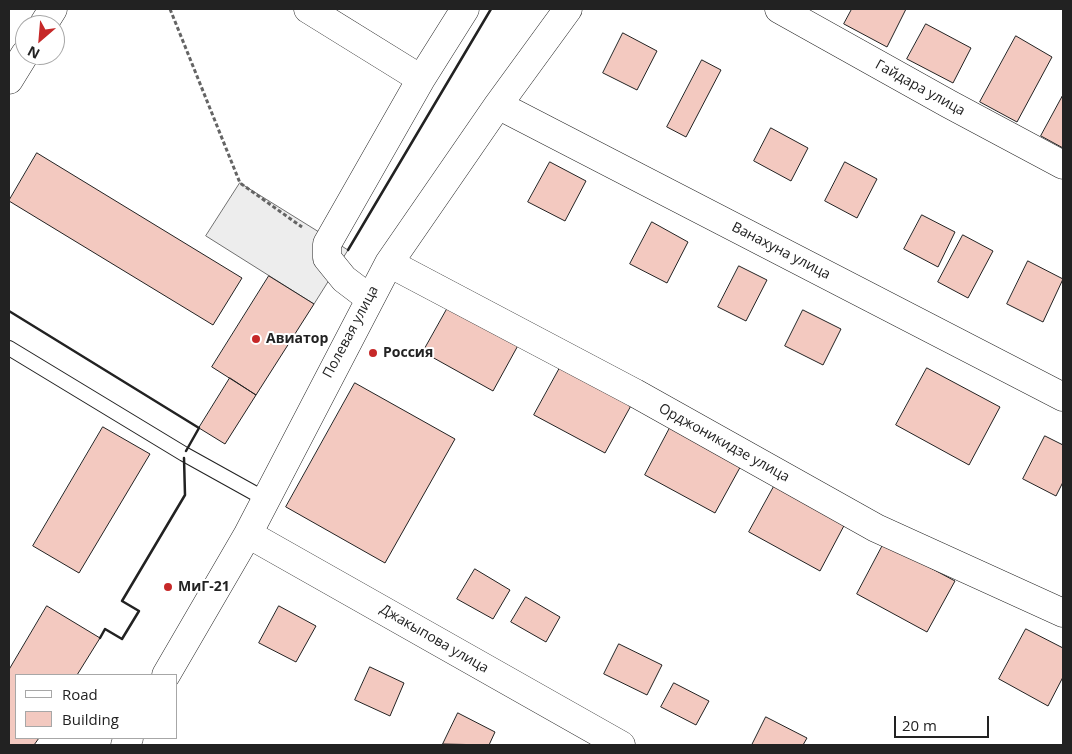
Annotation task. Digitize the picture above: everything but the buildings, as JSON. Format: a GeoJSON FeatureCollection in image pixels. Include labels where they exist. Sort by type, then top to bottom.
{"type":"FeatureCollection","features":[{"type":"Feature","properties":{"kind":"street"},"geometry":{"type":"LineString","coordinates":[[308,9],[420,79]]}},
{"type":"Feature","properties":{"kind":"street"},"geometry":{"type":"LineString","coordinates":[[369,298],[344,279],[327,258],[327,244],[420,79],[465,9]]}},
{"type":"Feature","properties":{"kind":"street","name":"Полевая улица"},"geometry":{"type":"LineString","coordinates":[[167,674],[248,534],[369,298],[389,263],[498,104],[568,9]]}},
{"type":"Feature","properties":{"kind":"street","name":"Гайдара улица"},"geometry":{"type":"LineString","coordinates":[[778,9],[1063,165]]}},
{"type":"Feature","properties":{"kind":"street"},"geometry":{"type":"LineString","coordinates":[[9,80],[18,65]]}},
{"type":"Feature","properties":{"kind":"street","name":"Ванахуна улица"},"geometry":{"type":"LineString","coordinates":[[498,104],[1063,397]]}},
{"type":"Feature","properties":{"kind":"street","name":"Орджоникидзе улица"},"geometry":{"type":"LineString","coordinates":[[389,263],[635,393],[876,528],[1063,613]]}},
{"type":"Feature","properties":{"kind":"street","name":"Джакыпова улица"},"geometry":{"type":"LineString","coordinates":[[248,534],[621,745]]}},
{"type":"Feature","properties":{"kind":"lane"},"geometry":{"type":"LineString","coordinates":[[9,348],[184,454],[265,499]]}},
{"type":"Feature","properties":{"kind":"path"},"geometry":{"type":"LineString","coordinates":[[170,9],[240,183],[327,244]]}},
{"type":"Feature","properties":{"kind":"shaded area"},"geometry":{"type":"Polygon","coordinates":[[[240,183],[348,250],[314,304],[206,236],[240,183]]]}},
{"type":"Feature","properties":{"kind":"wall"},"geometry":{"type":"LineString","coordinates":[[348,250],[491,9]]}},
{"type":"Feature","properties":{"kind":"wall"},"geometry":{"type":"LineString","coordinates":[[9,311],[199,428],[186,451]]}},
{"type":"Feature","properties":{"kind":"wall"},"geometry":{"type":"LineString","coordinates":[[100,638],[105,629],[122,639],[139,611],[122,601],[185,495],[184,458]]}},
{"type":"Feature","properties":{"kind":"place","name":"Авиатор"},"geometry":{"type":"Point","coordinates":[256,339]}},
{"type":"Feature","properties":{"kind":"place","name":"Россия"},"geometry":{"type":"Point","coordinates":[373,353]}},
{"type":"Feature","properties":{"kind":"place","name":"МиГ-21"},"geometry":{"type":"Point","coordinates":[168,587]}}]}
